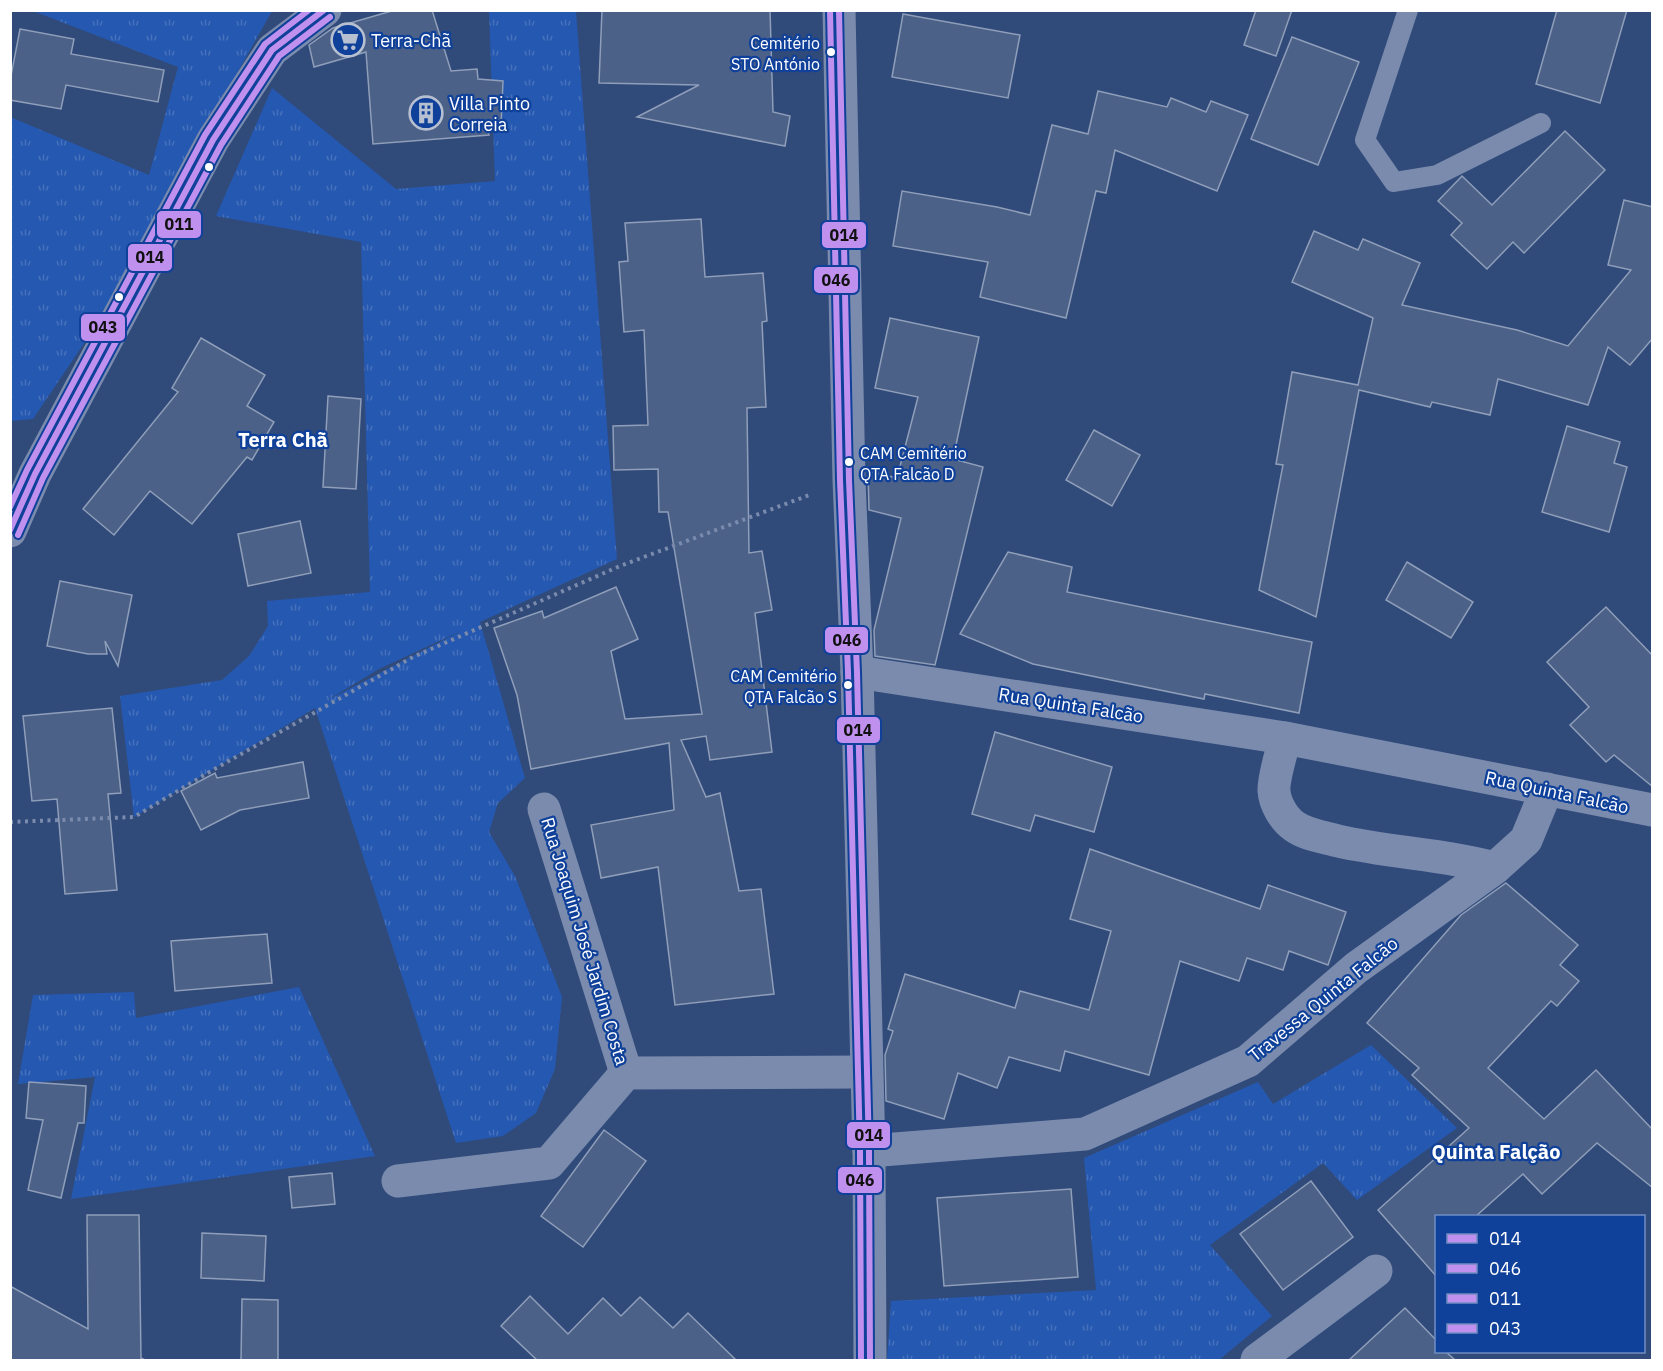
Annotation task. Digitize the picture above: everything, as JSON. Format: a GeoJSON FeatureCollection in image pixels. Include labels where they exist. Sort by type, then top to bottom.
{"type":"FeatureCollection","features":[{"type":"Feature","properties":{"kind":"street"},"geometry":{"type":"LineString","coordinates":[[10,531],[35,474],[213,140],[272,50],[325,10]]}},
{"type":"Feature","properties":{"kind":"street"},"geometry":{"type":"LineString","coordinates":[[839,10],[849,480],[857,672],[869,1152],[870,1360]]}},
{"type":"Feature","properties":{"kind":"street","name":"Rua Quinta Falcão"},"geometry":{"type":"LineString","coordinates":[[857,672],[1285,738],[1653,810]]}},
{"type":"Feature","properties":{"kind":"street"},"geometry":{"type":"LineString","coordinates":[[1285,738],[1274,790],[1282,813],[1294,826],[1317,836],[1353,844],[1422,856],[1464,859],[1495,868]]}},
{"type":"Feature","properties":{"kind":"street","name":"Travessa Quinta Falcão"},"geometry":{"type":"LineString","coordinates":[[869,1152],[1085,1134],[1248,1061],[1356,968],[1495,868],[1526,840],[1547,789]]}},
{"type":"Feature","properties":{"kind":"street","name":"Rua Joaquim José Jardim Costa"},"geometry":{"type":"LineString","coordinates":[[544,809],[626,1073]]}},
{"type":"Feature","properties":{"kind":"street","name":"Rua Joaquim José Jardim Costa"},"geometry":{"type":"LineString","coordinates":[[398,1181],[549,1163],[626,1073],[866,1072]]}},
{"type":"Feature","properties":{"kind":"street"},"geometry":{"type":"LineString","coordinates":[[1257,1360],[1377,1271]]}},
{"type":"Feature","properties":{"kind":"lane"},"geometry":{"type":"LineString","coordinates":[[1407,10],[1365,140],[1394,182],[1437,175],[1541,123]]}},
{"type":"Feature","properties":{"kind":"path"},"geometry":{"type":"LineString","coordinates":[[10,822],[134,817],[413,657],[620,566],[849,480]]}},
{"type":"Feature","properties":{"kind":"green space"},"geometry":{"type":"Polygon","coordinates":[[[33,11],[272,11],[91,333],[33,419],[11,421],[10,117],[149,175],[178,67],[33,11]]]}},
{"type":"Feature","properties":{"kind":"green space"},"geometry":{"type":"Polygon","coordinates":[[[489,11],[576,11],[617,559],[480,622],[525,778],[498,803],[489,832],[515,876],[562,997],[555,1069],[536,1113],[503,1136],[456,1143],[315,708],[134,817],[120,696],[222,680],[249,656],[268,626],[267,601],[370,592],[361,242],[216,216],[272,88],[396,189],[495,181],[489,11]],[[463,630],[379,669],[326,701],[463,630]]]}},
{"type":"Feature","properties":{"kind":"green space"},"geometry":{"type":"Polygon","coordinates":[[[299,987],[375,1156],[71,1199],[95,1077],[18,1084],[33,995],[134,992],[136,1018],[299,987]]]}},
{"type":"Feature","properties":{"kind":"green space"},"geometry":{"type":"Polygon","coordinates":[[[1371,1045],[1457,1128],[1357,1200],[1323,1163],[1210,1245],[1272,1316],[1219,1360],[887,1360],[891,1301],[1096,1290],[1084,1158],[1258,1082],[1273,1104],[1371,1045]]]}},
{"type":"Feature","properties":{"kind":"building"},"geometry":{"type":"Polygon","coordinates":[[[395,10],[432,10],[451,71],[477,69],[478,79],[503,81],[501,126],[486,125],[489,135],[373,144],[366,52],[314,67],[309,45],[333,28],[395,10]]]}},
{"type":"Feature","properties":{"kind":"building"},"geometry":{"type":"Polygon","coordinates":[[[602,10],[770,10],[773,112],[790,116],[785,146],[637,117],[699,85],[599,83],[602,10]]]}},
{"type":"Feature","properties":{"kind":"building"},"geometry":{"type":"Polygon","coordinates":[[[1256,10],[1292,10],[1276,56],[1244,45],[1256,10]]]}},
{"type":"Feature","properties":{"kind":"building"},"geometry":{"type":"Polygon","coordinates":[[[1557,10],[1627,10],[1600,103],[1536,84],[1557,10]]]}},
{"type":"Feature","properties":{"kind":"building"},"geometry":{"type":"Polygon","coordinates":[[[903,14],[1020,35],[1008,98],[892,77],[903,14]]]}},
{"type":"Feature","properties":{"kind":"building"},"geometry":{"type":"Polygon","coordinates":[[[20,29],[74,39],[71,54],[164,70],[158,102],[66,85],[61,109],[10,100],[10,81],[20,29]]]}},
{"type":"Feature","properties":{"kind":"building"},"geometry":{"type":"Polygon","coordinates":[[[1292,37],[1359,62],[1318,165],[1251,139],[1292,37]]]}},
{"type":"Feature","properties":{"kind":"building"},"geometry":{"type":"Polygon","coordinates":[[[1098,91],[1167,107],[1171,98],[1206,112],[1211,101],[1248,115],[1217,191],[1115,150],[1106,193],[1096,191],[1066,318],[980,297],[988,262],[893,246],[902,191],[1030,215],[1052,125],[1088,134],[1098,91]]]}},
{"type":"Feature","properties":{"kind":"building"},"geometry":{"type":"Polygon","coordinates":[[[1565,131],[1605,170],[1524,253],[1513,242],[1487,269],[1451,235],[1462,223],[1438,201],[1462,176],[1492,205],[1565,131]]]}},
{"type":"Feature","properties":{"kind":"building"},"geometry":{"type":"Polygon","coordinates":[[[1624,200],[1653,207],[1653,338],[1630,365],[1608,347],[1588,405],[1498,379],[1490,415],[1432,402],[1430,407],[1359,390],[1316,617],[1259,590],[1283,465],[1276,464],[1292,372],[1358,385],[1373,318],[1292,282],[1314,231],[1358,250],[1363,239],[1420,263],[1402,305],[1517,330],[1568,346],[1631,270],[1608,265],[1624,200]]]}},
{"type":"Feature","properties":{"kind":"building"},"geometry":{"type":"Polygon","coordinates":[[[701,219],[705,277],[763,273],[767,321],[762,322],[766,407],[747,408],[749,553],[762,551],[772,610],[755,613],[772,752],[710,760],[706,736],[681,740],[706,797],[720,793],[739,891],[761,889],[774,994],[675,1005],[658,867],[601,878],[591,825],[674,810],[669,743],[531,769],[517,695],[494,628],[542,611],[544,618],[616,587],[638,639],[611,651],[625,719],[702,714],[668,512],[659,512],[658,469],[614,470],[613,426],[648,425],[644,330],[624,332],[619,262],[628,261],[625,223],[701,219]]]}},
{"type":"Feature","properties":{"kind":"building"},"geometry":{"type":"Polygon","coordinates":[[[890,318],[979,337],[953,459],[983,467],[935,665],[875,656],[874,630],[901,518],[869,510],[868,471],[897,478],[918,397],[875,388],[890,318]]]}},
{"type":"Feature","properties":{"kind":"building"},"geometry":{"type":"Polygon","coordinates":[[[201,338],[265,375],[247,406],[274,422],[252,460],[247,457],[192,524],[150,491],[114,535],[83,509],[178,392],[172,388],[201,338]]]}},
{"type":"Feature","properties":{"kind":"building"},"geometry":{"type":"Polygon","coordinates":[[[328,396],[361,399],[356,489],[323,487],[328,396]]]}},
{"type":"Feature","properties":{"kind":"building"},"geometry":{"type":"Polygon","coordinates":[[[1567,426],[1620,442],[1614,463],[1627,467],[1609,532],[1542,512],[1567,426]]]}},
{"type":"Feature","properties":{"kind":"building"},"geometry":{"type":"Polygon","coordinates":[[[1094,430],[1140,455],[1112,506],[1066,480],[1094,430]]]}},
{"type":"Feature","properties":{"kind":"building"},"geometry":{"type":"Polygon","coordinates":[[[300,521],[311,573],[248,586],[238,534],[300,521]]]}},
{"type":"Feature","properties":{"kind":"building"},"geometry":{"type":"Polygon","coordinates":[[[1008,552],[1072,567],[1067,592],[1312,642],[1299,713],[1205,694],[1204,699],[1033,664],[960,634],[1008,552]]]}},
{"type":"Feature","properties":{"kind":"building"},"geometry":{"type":"Polygon","coordinates":[[[1407,562],[1473,602],[1451,638],[1386,600],[1407,562]]]}},
{"type":"Feature","properties":{"kind":"building"},"geometry":{"type":"Polygon","coordinates":[[[60,581],[132,595],[118,666],[105,641],[107,654],[88,654],[47,646],[60,581]]]}},
{"type":"Feature","properties":{"kind":"building"},"geometry":{"type":"Polygon","coordinates":[[[1606,607],[1653,656],[1653,787],[1614,755],[1606,762],[1570,725],[1589,707],[1547,662],[1606,607]]]}},
{"type":"Feature","properties":{"kind":"building"},"geometry":{"type":"Polygon","coordinates":[[[112,708],[121,793],[108,794],[117,890],[65,894],[57,799],[32,801],[23,716],[112,708]]]}},
{"type":"Feature","properties":{"kind":"building"},"geometry":{"type":"Polygon","coordinates":[[[995,732],[1112,767],[1094,832],[1035,815],[1030,831],[972,814],[995,732]]]}},
{"type":"Feature","properties":{"kind":"building"},"geometry":{"type":"Polygon","coordinates":[[[303,762],[309,798],[240,810],[201,830],[181,791],[215,773],[217,778],[303,762]]]}},
{"type":"Feature","properties":{"kind":"building"},"geometry":{"type":"Polygon","coordinates":[[[1090,849],[1260,909],[1268,885],[1346,912],[1328,965],[1289,951],[1283,970],[1247,958],[1239,981],[1180,961],[1149,1075],[1065,1051],[1060,1071],[1009,1057],[997,1088],[958,1073],[944,1119],[886,1101],[885,1055],[893,1031],[888,1029],[905,974],[1015,1008],[1020,991],[1089,1010],[1111,931],[1070,919],[1090,849]]]}},
{"type":"Feature","properties":{"kind":"building"},"geometry":{"type":"Polygon","coordinates":[[[1506,883],[1578,945],[1560,965],[1579,981],[1557,1006],[1551,1001],[1488,1068],[1544,1119],[1596,1070],[1653,1130],[1653,1188],[1597,1143],[1542,1194],[1523,1174],[1477,1215],[1435,1215],[1435,1275],[1378,1210],[1469,1128],[1412,1075],[1419,1068],[1367,1023],[1461,915],[1506,883]]]}},
{"type":"Feature","properties":{"kind":"building"},"geometry":{"type":"Polygon","coordinates":[[[267,934],[272,983],[175,991],[171,941],[267,934]]]}},
{"type":"Feature","properties":{"kind":"building"},"geometry":{"type":"Polygon","coordinates":[[[29,1082],[86,1086],[84,1123],[78,1123],[61,1198],[28,1190],[43,1120],[26,1118],[29,1082]]]}},
{"type":"Feature","properties":{"kind":"building"},"geometry":{"type":"Polygon","coordinates":[[[604,1130],[646,1161],[583,1247],[541,1216],[604,1130]]]}},
{"type":"Feature","properties":{"kind":"building"},"geometry":{"type":"Polygon","coordinates":[[[332,1173],[335,1204],[292,1208],[289,1177],[332,1173]]]}},
{"type":"Feature","properties":{"kind":"building"},"geometry":{"type":"Polygon","coordinates":[[[1311,1181],[1353,1237],[1283,1290],[1240,1234],[1311,1181]]]}},
{"type":"Feature","properties":{"kind":"building"},"geometry":{"type":"Polygon","coordinates":[[[1071,1189],[1078,1277],[944,1286],[937,1198],[1071,1189]]]}},
{"type":"Feature","properties":{"kind":"building"},"geometry":{"type":"Polygon","coordinates":[[[87,1215],[139,1215],[141,1358],[145,1360],[10,1360],[10,1286],[88,1329],[87,1215]]]}},
{"type":"Feature","properties":{"kind":"building"},"geometry":{"type":"Polygon","coordinates":[[[202,1233],[266,1236],[264,1281],[201,1278],[202,1233]]]}},
{"type":"Feature","properties":{"kind":"building"},"geometry":{"type":"Polygon","coordinates":[[[530,1296],[568,1334],[603,1298],[621,1316],[640,1297],[673,1328],[688,1313],[736,1360],[537,1360],[501,1326],[530,1296]]]}},
{"type":"Feature","properties":{"kind":"building"},"geometry":{"type":"Polygon","coordinates":[[[242,1299],[278,1300],[278,1360],[241,1360],[242,1299]]]}},
{"type":"Feature","properties":{"kind":"building"},"geometry":{"type":"Polygon","coordinates":[[[1405,1308],[1435,1339],[1435,1353],[1447,1353],[1455,1360],[1349,1360],[1405,1308]]]}},
{"type":"Feature","properties":{"kind":"transit line","name":"043"},"geometry":{"type":"LineString","coordinates":[[10,507],[27,470],[205,135],[265,44],[309,10]]}},
{"type":"Feature","properties":{"kind":"transit line","name":"014"},"geometry":{"type":"LineString","coordinates":[[10,530],[35,474],[213,140],[272,50],[324,10]]}},
{"type":"Feature","properties":{"kind":"transit line","name":"046"},"geometry":{"type":"LineString","coordinates":[[830,10],[840,480],[848,672],[860,1151],[861,1360]]}},
{"type":"Feature","properties":{"kind":"transit line","name":"014"},"geometry":{"type":"LineString","coordinates":[[839,10],[849,480],[857,672],[869,1151],[870,1360]]}},
{"type":"Feature","properties":{"kind":"transit line","name":"011"},"geometry":{"type":"LineString","coordinates":[[18,535],[43,478],[221,145],[279,56],[330,17]]}},
{"type":"Feature","properties":{"kind":"place","name":"Terra-Chã"},"geometry":{"type":"Point","coordinates":[348,40]}},
{"type":"Feature","properties":{"kind":"place","name":"Cemitério STO António"},"geometry":{"type":"Point","coordinates":[831,52]}},
{"type":"Feature","properties":{"kind":"place","name":"Villa Pinto Correia"},"geometry":{"type":"Point","coordinates":[426,113]}},
{"type":"Feature","properties":{"kind":"place","name":"CAM Cemitério QTA Falcão D"},"geometry":{"type":"Point","coordinates":[849,462]}},
{"type":"Feature","properties":{"kind":"place","name":"CAM Cemitério QTA Falcão S"},"geometry":{"type":"Point","coordinates":[848,685]}},
{"type":"Feature","properties":{"kind":"district","name":"Terra Chã"},"geometry":{"type":"Point","coordinates":[283,439]}},
{"type":"Feature","properties":{"kind":"district","name":"Quinta Falção"},"geometry":{"type":"Point","coordinates":[1496,1151]}}]}
